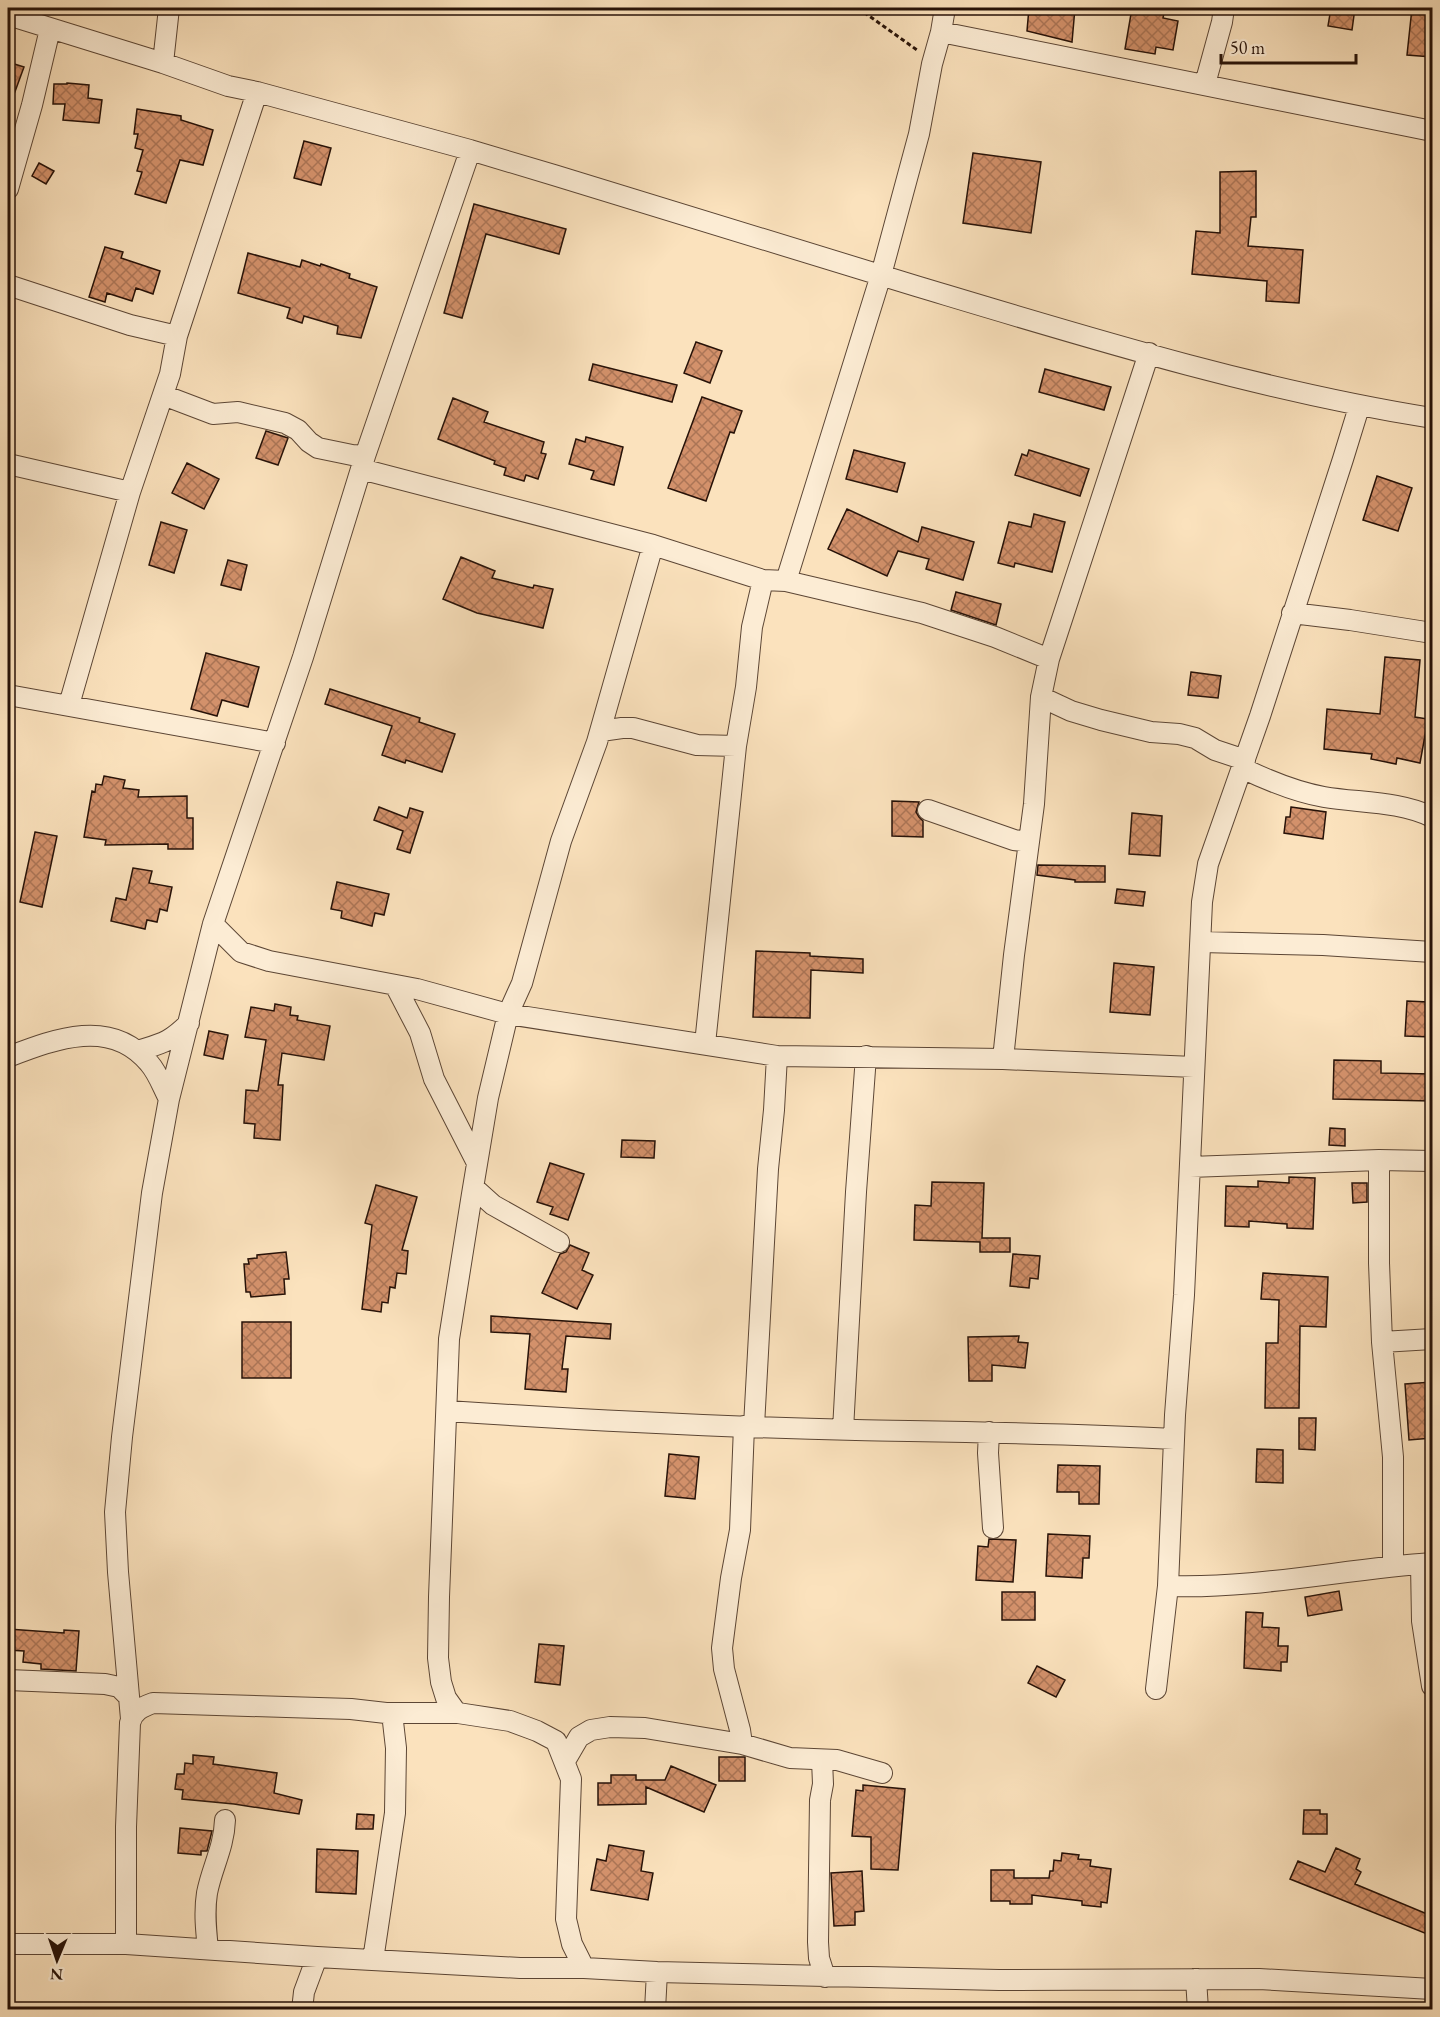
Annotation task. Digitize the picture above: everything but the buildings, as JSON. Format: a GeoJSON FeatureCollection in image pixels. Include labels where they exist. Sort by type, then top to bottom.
{"type":"FeatureCollection","features":[{"type":"Feature","properties":{"kind":"street"},"geometry":{"type":"LineString","coordinates":[[163,63],[170,8]]}},
{"type":"Feature","properties":{"kind":"street"},"geometry":{"type":"LineString","coordinates":[[786,581],[881,275],[919,134],[945,8]]}},
{"type":"Feature","properties":{"kind":"street"},"geometry":{"type":"LineString","coordinates":[[1205,84],[1224,8]]}},
{"type":"Feature","properties":{"kind":"street"},"geometry":{"type":"LineString","coordinates":[[8,15],[163,63],[228,86],[470,151],[1149,353],[1359,407],[1432,418]]}},
{"type":"Feature","properties":{"kind":"street"},"geometry":{"type":"LineString","coordinates":[[8,189],[32,105],[50,29]]}},
{"type":"Feature","properties":{"kind":"street"},"geometry":{"type":"LineString","coordinates":[[941,32],[1432,131]]}},
{"type":"Feature","properties":{"kind":"street"},"geometry":{"type":"LineString","coordinates":[[69,705],[130,492],[170,374],[177,336],[257,92]]}},
{"type":"Feature","properties":{"kind":"street"},"geometry":{"type":"LineString","coordinates":[[126,1944],[126,1827],[131,1719],[115,1512],[152,1193],[169,1100],[213,924],[275,743],[364,462],[470,151]]}},
{"type":"Feature","properties":{"kind":"street"},"geometry":{"type":"LineString","coordinates":[[8,285],[130,325],[177,336]]}},
{"type":"Feature","properties":{"kind":"street"},"geometry":{"type":"LineString","coordinates":[[1003,1059],[1034,804],[1041,697],[1049,659],[1149,353]]}},
{"type":"Feature","properties":{"kind":"street"},"geometry":{"type":"LineString","coordinates":[[163,395],[213,414],[238,412],[285,423],[298,430],[318,448],[352,455],[364,462],[653,544],[763,580],[786,581],[922,613],[995,637],[1049,659]]}},
{"type":"Feature","properties":{"kind":"street"},"geometry":{"type":"LineString","coordinates":[[1156,1689],[1168,1586],[1202,902],[1208,864],[1243,764],[1359,407]]}},
{"type":"Feature","properties":{"kind":"street"},"geometry":{"type":"LineString","coordinates":[[8,464],[130,492]]}},
{"type":"Feature","properties":{"kind":"street"},"geometry":{"type":"LineString","coordinates":[[456,1713],[446,1698],[438,1658],[449,1339],[477,1162],[488,1098],[508,1014],[522,983],[561,841],[601,731],[653,544]]}},
{"type":"Feature","properties":{"kind":"street"},"geometry":{"type":"LineString","coordinates":[[705,1044],[736,746],[746,687],[752,627],[763,580]]}},
{"type":"Feature","properties":{"kind":"street"},"geometry":{"type":"LineString","coordinates":[[1292,613],[1432,633]]}},
{"type":"Feature","properties":{"kind":"street"},"geometry":{"type":"LineString","coordinates":[[8,695],[275,743]]}},
{"type":"Feature","properties":{"kind":"street"},"geometry":{"type":"LineString","coordinates":[[1041,697],[1071,711],[1101,720],[1150,732],[1179,734],[1195,738],[1276,784],[1322,797],[1414,810],[1432,817]]}},
{"type":"Feature","properties":{"kind":"street"},"geometry":{"type":"LineString","coordinates":[[601,731],[633,728],[697,745],[736,746]]}},
{"type":"Feature","properties":{"kind":"street"},"geometry":{"type":"LineString","coordinates":[[928,810],[1014,840],[1029,842]]}},
{"type":"Feature","properties":{"kind":"street"},"geometry":{"type":"LineString","coordinates":[[213,924],[241,952],[302,968],[417,989],[508,1014],[777,1056],[1003,1059],[1194,1067]]}},
{"type":"Feature","properties":{"kind":"street"},"geometry":{"type":"LineString","coordinates":[[1201,942],[1323,945],[1432,952]]}},
{"type":"Feature","properties":{"kind":"street"},"geometry":{"type":"LineString","coordinates":[[395,985],[420,1033],[434,1079],[477,1162]]}},
{"type":"Feature","properties":{"kind":"street"},"geometry":{"type":"LineString","coordinates":[[138,1051],[173,1039],[189,1023]]}},
{"type":"Feature","properties":{"kind":"street"},"geometry":{"type":"LineString","coordinates":[[8,1057],[41,1044],[74,1037],[95,1035],[117,1038],[138,1051],[151,1065],[169,1100]]}},
{"type":"Feature","properties":{"kind":"street"},"geometry":{"type":"LineString","coordinates":[[742,1744],[724,1669],[722,1648],[740,1530],[777,1056]]}},
{"type":"Feature","properties":{"kind":"street"},"geometry":{"type":"LineString","coordinates":[[843,1430],[866,1056]]}},
{"type":"Feature","properties":{"kind":"street"},"geometry":{"type":"LineString","coordinates":[[1190,1167],[1378,1160],[1432,1161]]}},
{"type":"Feature","properties":{"kind":"street"},"geometry":{"type":"LineString","coordinates":[[1378,1160],[1382,1342],[1393,1457],[1393,1565]]}},
{"type":"Feature","properties":{"kind":"street"},"geometry":{"type":"LineString","coordinates":[[473,1187],[493,1205],[559,1242]]}},
{"type":"Feature","properties":{"kind":"street"},"geometry":{"type":"LineString","coordinates":[[1382,1342],[1432,1339]]}},
{"type":"Feature","properties":{"kind":"street"},"geometry":{"type":"LineString","coordinates":[[447,1411],[611,1422],[843,1430],[989,1432],[1174,1440]]}},
{"type":"Feature","properties":{"kind":"street"},"geometry":{"type":"LineString","coordinates":[[989,1432],[988,1453],[993,1528]]}},
{"type":"Feature","properties":{"kind":"street"},"geometry":{"type":"LineString","coordinates":[[1168,1586],[1239,1585],[1393,1565],[1427,1563],[1422,1621],[1432,1686]]}},
{"type":"Feature","properties":{"kind":"street"},"geometry":{"type":"LineString","coordinates":[[8,1680],[105,1684],[119,1687],[129,1697]]}},
{"type":"Feature","properties":{"kind":"street"},"geometry":{"type":"LineString","coordinates":[[401,1713],[429,1702],[441,1682]]}},
{"type":"Feature","properties":{"kind":"street"},"geometry":{"type":"LineString","coordinates":[[131,1719],[142,1707],[153,1703],[351,1709],[401,1713],[456,1713],[510,1721],[556,1741],[571,1779],[566,1919],[572,1944],[584,1968]]}},
{"type":"Feature","properties":{"kind":"street"},"geometry":{"type":"LineString","coordinates":[[373,1960],[395,1813],[396,1748],[401,1713]]}},
{"type":"Feature","properties":{"kind":"street"},"geometry":{"type":"LineString","coordinates":[[565,1761],[579,1737],[591,1730],[610,1726],[671,1731],[742,1744],[790,1758],[837,1760],[882,1773]]}},
{"type":"Feature","properties":{"kind":"street"},"geometry":{"type":"LineString","coordinates":[[822,1760],[824,1770],[820,1800],[818,1942],[819,1958],[825,1977]]}},
{"type":"Feature","properties":{"kind":"street"},"geometry":{"type":"LineString","coordinates":[[208,1949],[206,1904],[214,1867],[221,1851],[225,1820]]}},
{"type":"Feature","properties":{"kind":"street"},"geometry":{"type":"LineString","coordinates":[[8,1944],[126,1944],[520,1968],[999,1980],[1259,1979],[1432,1989]]}},
{"type":"Feature","properties":{"kind":"street"},"geometry":{"type":"LineString","coordinates":[[302,2010],[304,1992],[317,1957]]}},
{"type":"Feature","properties":{"kind":"street"},"geometry":{"type":"LineString","coordinates":[[655,2010],[657,1972]]}},
{"type":"Feature","properties":{"kind":"street"},"geometry":{"type":"LineString","coordinates":[[1196,1979],[1198,2010]]}},
{"type":"Feature","properties":{"kind":"path"},"geometry":{"type":"LineString","coordinates":[[858,8],[919,51],[932,64]]}}]}
